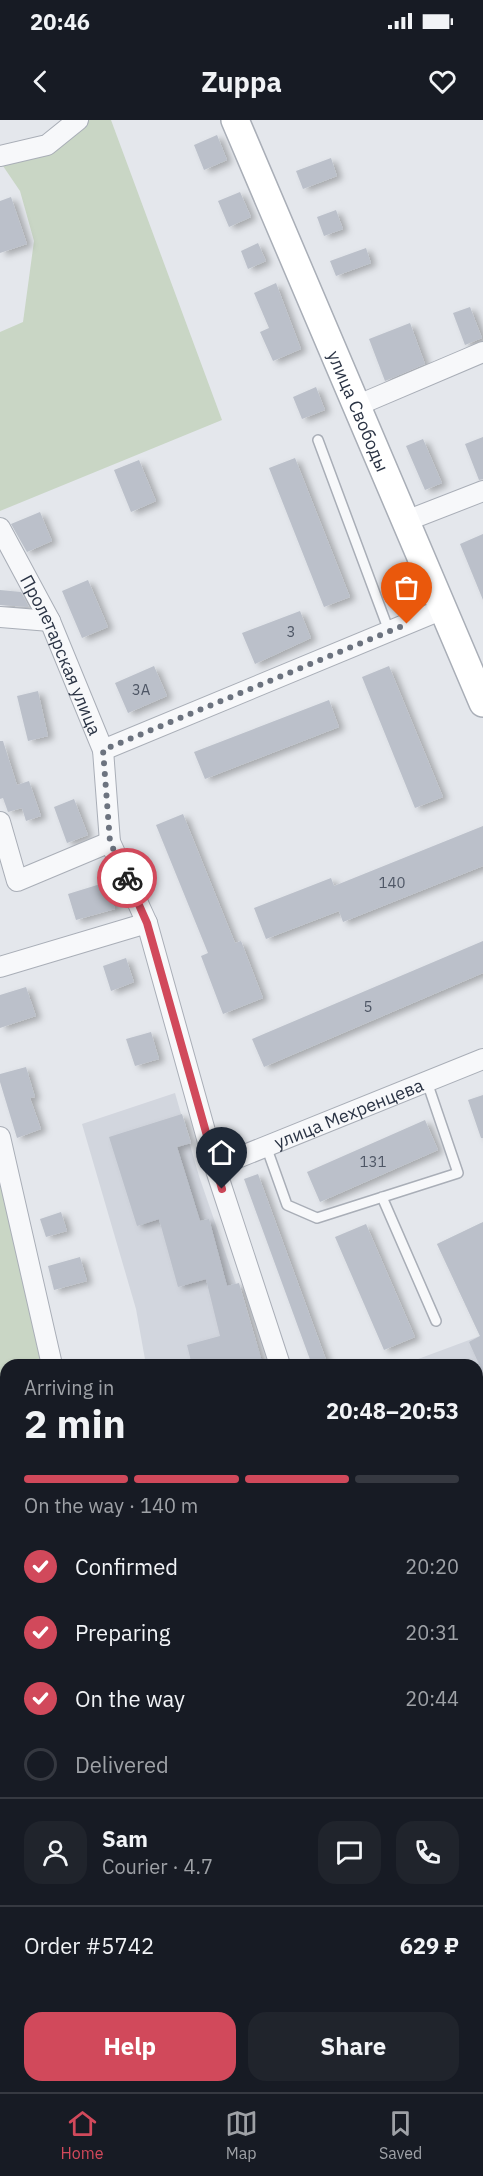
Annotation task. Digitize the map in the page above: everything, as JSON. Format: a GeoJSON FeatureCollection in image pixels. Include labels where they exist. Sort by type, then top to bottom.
{"type":"FeatureCollection","features":[{"type":"Feature","properties":{"kind":"main road","name":"улица Свободы"},"geometry":{"type":"LineString","coordinates":[[235,120],[483,703]]}},
{"type":"Feature","properties":{"kind":"street"},"geometry":{"type":"LineString","coordinates":[[0,156],[47,145],[78,120]]}},
{"type":"Feature","properties":{"kind":"street"},"geometry":{"type":"LineString","coordinates":[[356,406],[483,352]]}},
{"type":"Feature","properties":{"kind":"street"},"geometry":{"type":"LineString","coordinates":[[406,521],[483,491]]}},
{"type":"Feature","properties":{"kind":"street","name":"Пролетарская улица"},"geometry":{"type":"LineString","coordinates":[[0,528],[50,621],[103,750],[110,842],[147,923],[215,1167],[278,1359]]}},
{"type":"Feature","properties":{"kind":"street"},"geometry":{"type":"LineString","coordinates":[[103,750],[443,609]]}},
{"type":"Feature","properties":{"kind":"street"},"geometry":{"type":"LineString","coordinates":[[0,617],[50,621]]}},
{"type":"Feature","properties":{"kind":"street"},"geometry":{"type":"LineString","coordinates":[[0,822],[16,881],[110,842]]}},
{"type":"Feature","properties":{"kind":"street"},"geometry":{"type":"LineString","coordinates":[[0,967],[147,923]]}},
{"type":"Feature","properties":{"kind":"street","name":"улица Мехренцева"},"geometry":{"type":"LineString","coordinates":[[215,1167],[483,1059]]}},
{"type":"Feature","properties":{"kind":"street"},"geometry":{"type":"LineString","coordinates":[[0,1137],[51,1359]]}},
{"type":"Feature","properties":{"kind":"lane"},"geometry":{"type":"LineString","coordinates":[[318,440],[389,632]]}},
{"type":"Feature","properties":{"kind":"lane"},"geometry":{"type":"LineString","coordinates":[[266,1146],[287,1205],[317,1218],[458,1173],[427,1082]]}},
{"type":"Feature","properties":{"kind":"lane"},"geometry":{"type":"LineString","coordinates":[[382,1197],[436,1321]]}},
{"type":"Feature","properties":{"kind":"shaded area"},"geometry":{"type":"Polygon","coordinates":[[[175,1093],[199,1176],[262,1359],[145,1359],[136,1309],[82,1124],[175,1093]]]}},
{"type":"Feature","properties":{"kind":"shaded area"},"geometry":{"type":"Polygon","coordinates":[[[481,1223],[483,1228],[483,1359],[418,1359],[480,1336],[437,1244],[481,1223]]]}},
{"type":"Feature","properties":{"kind":"green space"},"geometry":{"type":"Polygon","coordinates":[[[86,120],[111,120],[222,420],[0,511],[0,332],[23,322],[34,241],[20,191],[3,166],[49,152],[86,120]]]}},
{"type":"Feature","properties":{"kind":"green space"},"geometry":{"type":"Polygon","coordinates":[[[0,1176],[40,1359],[0,1359],[0,1176]]]}},
{"type":"Feature","properties":{"kind":"building"},"geometry":{"type":"Polygon","coordinates":[[[217,135],[227,160],[204,170],[194,145],[217,135]]]}},
{"type":"Feature","properties":{"kind":"building"},"geometry":{"type":"Polygon","coordinates":[[[331,158],[337,176],[303,189],[296,171],[331,158]]]}},
{"type":"Feature","properties":{"kind":"building"},"geometry":{"type":"Polygon","coordinates":[[[240,192],[251,217],[229,227],[218,201],[240,192]]]}},
{"type":"Feature","properties":{"kind":"building"},"geometry":{"type":"Polygon","coordinates":[[[11,197],[27,244],[0,253],[0,201],[11,197]]]}},
{"type":"Feature","properties":{"kind":"building"},"geometry":{"type":"Polygon","coordinates":[[[336,210],[343,229],[324,236],[317,217],[336,210]]]}},
{"type":"Feature","properties":{"kind":"building"},"geometry":{"type":"Polygon","coordinates":[[[258,243],[266,261],[248,269],[241,251],[258,243]]]}},
{"type":"Feature","properties":{"kind":"building"},"geometry":{"type":"Polygon","coordinates":[[[366,248],[371,263],[336,276],[330,261],[366,248]]]}},
{"type":"Feature","properties":{"kind":"building"},"geometry":{"type":"Polygon","coordinates":[[[276,283],[301,349],[273,361],[260,332],[269,328],[254,293],[276,283]]]}},
{"type":"Feature","properties":{"kind":"building"},"geometry":{"type":"Polygon","coordinates":[[[470,307],[482,338],[465,345],[453,313],[470,307]]]}},
{"type":"Feature","properties":{"kind":"building"},"geometry":{"type":"Polygon","coordinates":[[[410,323],[425,364],[385,381],[369,339],[410,323]]]}},
{"type":"Feature","properties":{"kind":"building"},"geometry":{"type":"Polygon","coordinates":[[[316,387],[325,410],[302,419],[293,397],[316,387]]]}},
{"type":"Feature","properties":{"kind":"building"},"geometry":{"type":"Polygon","coordinates":[[[483,437],[483,479],[479,480],[465,444],[483,437]]]}},
{"type":"Feature","properties":{"kind":"building"},"geometry":{"type":"Polygon","coordinates":[[[423,439],[442,483],[425,490],[406,446],[423,439]]]}},
{"type":"Feature","properties":{"kind":"building"},"geometry":{"type":"Polygon","coordinates":[[[295,458],[350,597],[324,607],[269,468],[295,458]]]}},
{"type":"Feature","properties":{"kind":"building"},"geometry":{"type":"Polygon","coordinates":[[[139,460],[156,501],[131,512],[114,470],[139,460]]]}},
{"type":"Feature","properties":{"kind":"building"},"geometry":{"type":"Polygon","coordinates":[[[40,512],[52,541],[27,552],[11,524],[40,512]]]}},
{"type":"Feature","properties":{"kind":"building"},"geometry":{"type":"Polygon","coordinates":[[[483,534],[483,600],[460,544],[483,534]]]}},
{"type":"Feature","properties":{"kind":"building"},"geometry":{"type":"Polygon","coordinates":[[[88,580],[108,627],[82,638],[62,591],[88,580]]]}},
{"type":"Feature","properties":{"kind":"building"},"geometry":{"type":"Polygon","coordinates":[[[0,590],[21,592],[29,607],[0,605],[0,590]]]}},
{"type":"Feature","properties":{"kind":"building"},"geometry":{"type":"Polygon","coordinates":[[[300,611],[311,638],[255,664],[242,633],[300,611]]]}},
{"type":"Feature","properties":{"kind":"building"},"geometry":{"type":"Polygon","coordinates":[[[154,666],[167,696],[128,713],[115,683],[154,666]]]}},
{"type":"Feature","properties":{"kind":"building"},"geometry":{"type":"Polygon","coordinates":[[[389,666],[443,797],[415,808],[362,677],[389,666]]]}},
{"type":"Feature","properties":{"kind":"building"},"geometry":{"type":"Polygon","coordinates":[[[38,691],[48,736],[28,741],[17,696],[38,691]]]}},
{"type":"Feature","properties":{"kind":"building"},"geometry":{"type":"Polygon","coordinates":[[[329,700],[339,727],[205,779],[194,752],[329,700]]]}},
{"type":"Feature","properties":{"kind":"building"},"geometry":{"type":"Polygon","coordinates":[[[0,741],[3,741],[17,785],[29,781],[41,816],[26,821],[22,808],[8,812],[3,798],[0,799],[0,741]]]}},
{"type":"Feature","properties":{"kind":"building"},"geometry":{"type":"Polygon","coordinates":[[[74,799],[88,835],[67,843],[54,807],[74,799]]]}},
{"type":"Feature","properties":{"kind":"building"},"geometry":{"type":"Polygon","coordinates":[[[183,814],[235,943],[241,941],[263,998],[223,1014],[201,956],[208,953],[156,825],[183,814]]]}},
{"type":"Feature","properties":{"kind":"building"},"geometry":{"type":"Polygon","coordinates":[[[483,826],[483,866],[343,922],[339,911],[266,939],[254,908],[331,878],[334,886],[483,826]]]}},
{"type":"Feature","properties":{"kind":"building"},"geometry":{"type":"Polygon","coordinates":[[[107,882],[115,909],[76,920],[68,894],[107,882]]]}},
{"type":"Feature","properties":{"kind":"building"},"geometry":{"type":"Polygon","coordinates":[[[483,941],[483,973],[264,1067],[252,1039],[483,941]]]}},
{"type":"Feature","properties":{"kind":"building"},"geometry":{"type":"Polygon","coordinates":[[[126,958],[134,982],[111,991],[103,966],[126,958]]]}},
{"type":"Feature","properties":{"kind":"building"},"geometry":{"type":"Polygon","coordinates":[[[26,987],[36,1016],[0,1028],[0,995],[26,987]]]}},
{"type":"Feature","properties":{"kind":"building"},"geometry":{"type":"Polygon","coordinates":[[[151,1032],[159,1059],[135,1066],[126,1039],[151,1032]]]}},
{"type":"Feature","properties":{"kind":"building"},"geometry":{"type":"Polygon","coordinates":[[[26,1067],[35,1097],[30,1098],[41,1129],[17,1138],[0,1082],[0,1074],[26,1067]]]}},
{"type":"Feature","properties":{"kind":"building"},"geometry":{"type":"Polygon","coordinates":[[[483,1095],[483,1138],[481,1138],[468,1100],[483,1095]]]}},
{"type":"Feature","properties":{"kind":"building"},"geometry":{"type":"Polygon","coordinates":[[[182,1114],[191,1143],[177,1147],[200,1221],[209,1219],[227,1286],[239,1283],[261,1359],[190,1359],[187,1345],[220,1336],[206,1279],[178,1287],[159,1219],[137,1226],[109,1137],[182,1114]]]}},
{"type":"Feature","properties":{"kind":"building"},"geometry":{"type":"Polygon","coordinates":[[[425,1120],[438,1150],[320,1202],[307,1172],[425,1120]]]}},
{"type":"Feature","properties":{"kind":"building"},"geometry":{"type":"Polygon","coordinates":[[[258,1174],[326,1359],[310,1359],[244,1179],[258,1174]]]}},
{"type":"Feature","properties":{"kind":"building"},"geometry":{"type":"Polygon","coordinates":[[[61,1212],[67,1231],[46,1237],[40,1219],[61,1212]]]}},
{"type":"Feature","properties":{"kind":"building"},"geometry":{"type":"Polygon","coordinates":[[[483,1222],[483,1359],[477,1359],[469,1342],[480,1336],[437,1244],[483,1222]]]}},
{"type":"Feature","properties":{"kind":"building"},"geometry":{"type":"Polygon","coordinates":[[[366,1224],[415,1337],[384,1350],[335,1237],[366,1224]]]}},
{"type":"Feature","properties":{"kind":"building"},"geometry":{"type":"Polygon","coordinates":[[[80,1257],[87,1281],[54,1290],[48,1266],[80,1257]]]}},
{"type":"Feature","properties":{"kind":"way so far"},"geometry":{"type":"LineString","coordinates":[[127,878],[110,842],[103,750],[407,624]]}},
{"type":"Feature","properties":{"kind":"route"},"geometry":{"type":"LineString","coordinates":[[127,878],[147,923],[222,1189]]}}]}
